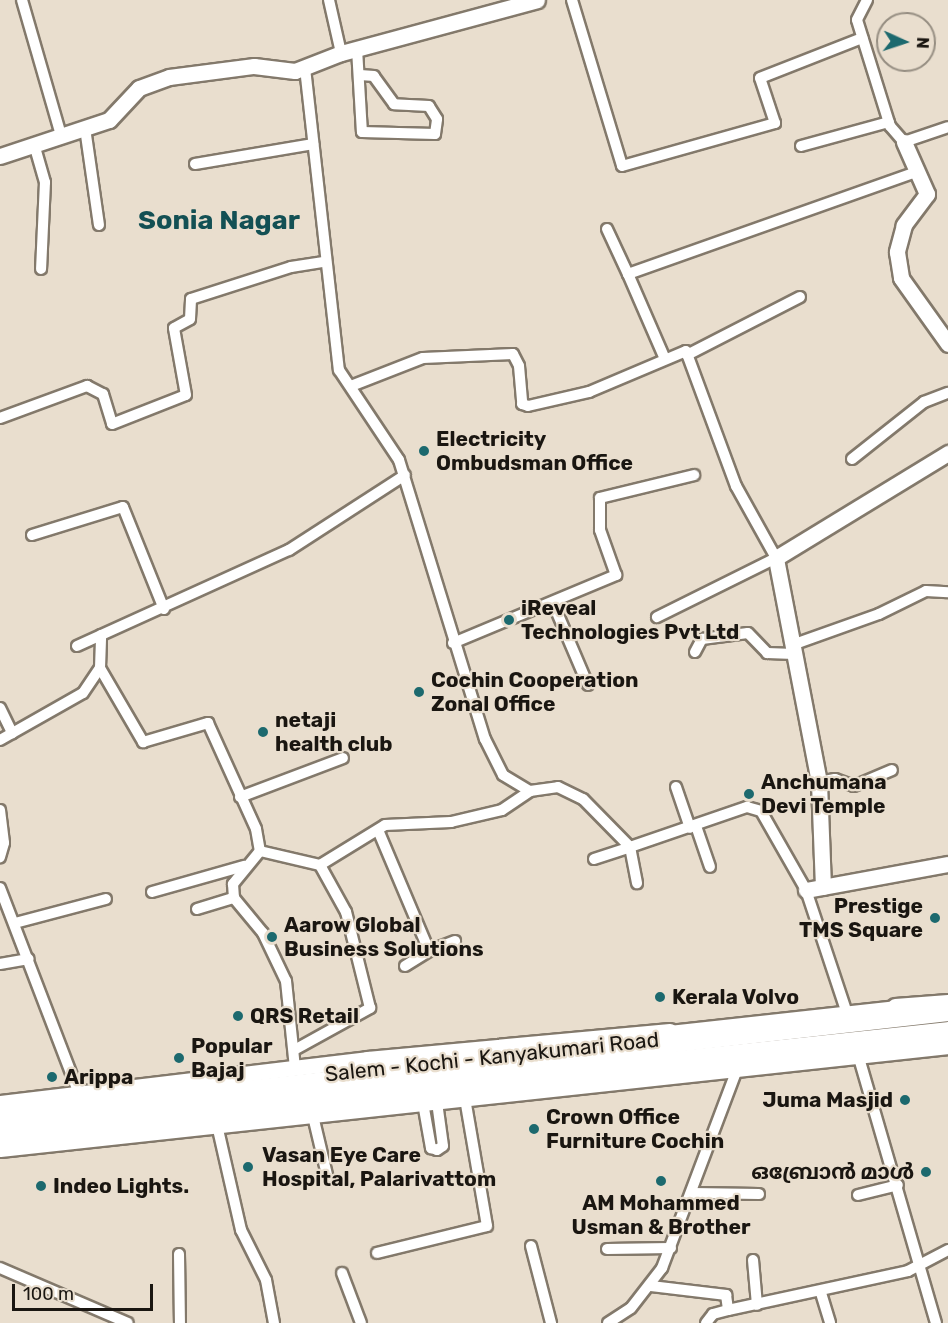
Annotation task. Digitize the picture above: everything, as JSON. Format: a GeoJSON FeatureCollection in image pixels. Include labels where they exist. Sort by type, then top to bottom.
{"type":"FeatureCollection","features":[{"type":"Feature","properties":{"kind":"highway","name":"Salem - Kochi - Kanyakumari Road"},"geometry":{"type":"LineString","coordinates":[[0,1134],[43,1121],[383,1066],[602,1049],[896,1011],[948,1011]]}},
{"type":"Feature","properties":{"kind":"highway","name":"Salem - Kochi - Kanyakumari Road"},"geometry":{"type":"LineString","coordinates":[[0,1119],[43,1121],[483,1089],[604,1069],[740,1062],[948,1032]]}},
{"type":"Feature","properties":{"kind":"highway"},"geometry":{"type":"LineString","coordinates":[[602,1049],[604,1069]]}},
{"type":"Feature","properties":{"kind":"street"},"geometry":{"type":"LineString","coordinates":[[22,0],[61,135]]}},
{"type":"Feature","properties":{"kind":"street"},"geometry":{"type":"LineString","coordinates":[[329,0],[341,53]]}},
{"type":"Feature","properties":{"kind":"street"},"geometry":{"type":"LineString","coordinates":[[0,156],[109,120],[139,88],[169,77],[254,66],[305,68],[341,53],[500,5],[537,0]]}},
{"type":"Feature","properties":{"kind":"street"},"geometry":{"type":"LineString","coordinates":[[572,0],[622,166],[775,123],[760,78],[862,38]]}},
{"type":"Feature","properties":{"kind":"street"},"geometry":{"type":"LineString","coordinates":[[867,0],[857,20],[862,38],[889,122],[904,142],[927,200],[909,213],[904,225],[897,252],[901,278],[948,344]]}},
{"type":"Feature","properties":{"kind":"street"},"geometry":{"type":"LineString","coordinates":[[357,49],[360,75],[355,81],[362,132],[435,134],[437,119],[429,106],[394,104],[374,76],[360,75]]}},
{"type":"Feature","properties":{"kind":"street"},"geometry":{"type":"LineString","coordinates":[[305,68],[324,262],[339,370],[405,475],[453,643],[503,775],[530,790]]}},
{"type":"Feature","properties":{"kind":"street"},"geometry":{"type":"LineString","coordinates":[[801,146],[889,122]]}},
{"type":"Feature","properties":{"kind":"street"},"geometry":{"type":"LineString","coordinates":[[904,142],[948,127]]}},
{"type":"Feature","properties":{"kind":"street"},"geometry":{"type":"LineString","coordinates":[[85,128],[99,225]]}},
{"type":"Feature","properties":{"kind":"street"},"geometry":{"type":"LineString","coordinates":[[34,144],[45,182],[41,269]]}},
{"type":"Feature","properties":{"kind":"street"},"geometry":{"type":"LineString","coordinates":[[195,164],[313,144]]}},
{"type":"Feature","properties":{"kind":"street"},"geometry":{"type":"LineString","coordinates":[[628,274],[916,172]]}},
{"type":"Feature","properties":{"kind":"street"},"geometry":{"type":"LineString","coordinates":[[607,228],[665,359]]}},
{"type":"Feature","properties":{"kind":"street"},"geometry":{"type":"LineString","coordinates":[[0,418],[87,386],[103,394],[112,424],[186,395],[174,328],[190,319],[191,299],[291,267],[324,262]]}},
{"type":"Feature","properties":{"kind":"street"},"geometry":{"type":"LineString","coordinates":[[687,355],[800,297]]}},
{"type":"Feature","properties":{"kind":"street"},"geometry":{"type":"LineString","coordinates":[[351,386],[423,358],[513,354],[519,366],[522,404],[528,406],[589,392],[686,351],[736,486],[776,558],[819,782],[823,887]]}},
{"type":"Feature","properties":{"kind":"street"},"geometry":{"type":"LineString","coordinates":[[852,459],[924,402],[948,393]]}},
{"type":"Feature","properties":{"kind":"street"},"geometry":{"type":"LineString","coordinates":[[657,617],[776,558],[948,453]]}},
{"type":"Feature","properties":{"kind":"street"},"geometry":{"type":"LineString","coordinates":[[77,646],[164,609],[289,550],[405,475]]}},
{"type":"Feature","properties":{"kind":"street"},"geometry":{"type":"LineString","coordinates":[[453,643],[553,603],[615,575],[600,530],[600,498],[694,475]]}},
{"type":"Feature","properties":{"kind":"street"},"geometry":{"type":"LineString","coordinates":[[32,535],[123,507],[164,609]]}},
{"type":"Feature","properties":{"kind":"street"},"geometry":{"type":"LineString","coordinates":[[695,652],[702,639],[748,633],[767,653],[793,649],[879,614],[926,591],[948,592]]}},
{"type":"Feature","properties":{"kind":"street"},"geometry":{"type":"LineString","coordinates":[[553,603],[588,685]]}},
{"type":"Feature","properties":{"kind":"street"},"geometry":{"type":"LineString","coordinates":[[101,635],[100,668],[143,742],[208,723],[260,851]]}},
{"type":"Feature","properties":{"kind":"street"},"geometry":{"type":"LineString","coordinates":[[0,740],[83,693],[100,668]]}},
{"type":"Feature","properties":{"kind":"street"},"geometry":{"type":"LineString","coordinates":[[0,708],[12,733]]}},
{"type":"Feature","properties":{"kind":"street"},"geometry":{"type":"LineString","coordinates":[[240,797],[343,758]]}},
{"type":"Feature","properties":{"kind":"street"},"geometry":{"type":"LineString","coordinates":[[819,782],[835,779],[854,786],[892,770]]}},
{"type":"Feature","properties":{"kind":"street"},"geometry":{"type":"LineString","coordinates":[[260,851],[320,865],[378,830],[399,822],[437,824],[502,810],[530,790],[558,787],[583,799],[630,847],[636,884]]}},
{"type":"Feature","properties":{"kind":"street"},"geometry":{"type":"LineString","coordinates":[[676,787],[710,867]]}},
{"type":"Feature","properties":{"kind":"street"},"geometry":{"type":"LineString","coordinates":[[594,859],[754,807],[806,890],[846,1010]]}},
{"type":"Feature","properties":{"kind":"street"},"geometry":{"type":"LineString","coordinates":[[0,810],[4,843],[0,857]]}},
{"type":"Feature","properties":{"kind":"street"},"geometry":{"type":"LineString","coordinates":[[378,830],[429,951]]}},
{"type":"Feature","properties":{"kind":"street"},"geometry":{"type":"LineString","coordinates":[[260,851],[244,866],[233,884],[234,898],[263,933],[286,981],[296,1049],[296,1068]]}},
{"type":"Feature","properties":{"kind":"street"},"geometry":{"type":"LineString","coordinates":[[806,890],[948,864]]}},
{"type":"Feature","properties":{"kind":"street"},"geometry":{"type":"LineString","coordinates":[[296,1049],[370,1008],[346,912],[320,865]]}},
{"type":"Feature","properties":{"kind":"street"},"geometry":{"type":"LineString","coordinates":[[152,892],[244,866]]}},
{"type":"Feature","properties":{"kind":"street"},"geometry":{"type":"LineString","coordinates":[[0,888],[78,1091]]}},
{"type":"Feature","properties":{"kind":"street"},"geometry":{"type":"LineString","coordinates":[[197,909],[234,898]]}},
{"type":"Feature","properties":{"kind":"street"},"geometry":{"type":"LineString","coordinates":[[15,923],[106,899]]}},
{"type":"Feature","properties":{"kind":"street"},"geometry":{"type":"LineString","coordinates":[[405,966],[429,951],[455,941]]}},
{"type":"Feature","properties":{"kind":"street"},"geometry":{"type":"LineString","coordinates":[[0,964],[29,959]]}},
{"type":"Feature","properties":{"kind":"street"},"geometry":{"type":"LineString","coordinates":[[43,1121],[78,1091],[296,1068],[383,1066],[846,1010],[896,1011],[948,1002]]}},
{"type":"Feature","properties":{"kind":"street"},"geometry":{"type":"LineString","coordinates":[[43,1121],[217,1125],[465,1098],[483,1089],[740,1062],[859,1058],[948,1046]]}},
{"type":"Feature","properties":{"kind":"street"},"geometry":{"type":"LineString","coordinates":[[859,1058],[922,1264],[936,1323]]}},
{"type":"Feature","properties":{"kind":"street"},"geometry":{"type":"LineString","coordinates":[[608,1323],[651,1286],[671,1248],[740,1062]]}},
{"type":"Feature","properties":{"kind":"street"},"geometry":{"type":"LineString","coordinates":[[377,1253],[487,1226],[465,1098]]}},
{"type":"Feature","properties":{"kind":"street","name":"Salem - Kochi - Kanyakumari Road"},"geometry":{"type":"LineString","coordinates":[[0,1103],[43,1121]]}},
{"type":"Feature","properties":{"kind":"street"},"geometry":{"type":"LineString","coordinates":[[313,1116],[328,1179]]}},
{"type":"Feature","properties":{"kind":"street","name":"Salem - Kochi - Kanyakumari Road"},"geometry":{"type":"LineString","coordinates":[[0,1149],[43,1121]]}},
{"type":"Feature","properties":{"kind":"street"},"geometry":{"type":"LineString","coordinates":[[217,1125],[241,1230],[266,1281],[274,1323]]}},
{"type":"Feature","properties":{"kind":"street"},"geometry":{"type":"LineString","coordinates":[[858,1195],[898,1185]]}},
{"type":"Feature","properties":{"kind":"street"},"geometry":{"type":"LineString","coordinates":[[692,1193],[759,1194]]}},
{"type":"Feature","properties":{"kind":"street"},"geometry":{"type":"LineString","coordinates":[[531,1246],[551,1323]]}},
{"type":"Feature","properties":{"kind":"street"},"geometry":{"type":"LineString","coordinates":[[607,1249],[671,1248]]}},
{"type":"Feature","properties":{"kind":"street"},"geometry":{"type":"LineString","coordinates":[[706,1323],[713,1314],[821,1293],[922,1264],[948,1250]]}},
{"type":"Feature","properties":{"kind":"street"},"geometry":{"type":"LineString","coordinates":[[179,1254],[180,1323]]}},
{"type":"Feature","properties":{"kind":"street"},"geometry":{"type":"LineString","coordinates":[[753,1260],[757,1305]]}},
{"type":"Feature","properties":{"kind":"street"},"geometry":{"type":"LineString","coordinates":[[0,1268],[128,1323]]}},
{"type":"Feature","properties":{"kind":"street"},"geometry":{"type":"LineString","coordinates":[[342,1273],[361,1323]]}},
{"type":"Feature","properties":{"kind":"street"},"geometry":{"type":"LineString","coordinates":[[651,1286],[726,1296],[728,1310]]}},
{"type":"Feature","properties":{"kind":"street"},"geometry":{"type":"LineString","coordinates":[[821,1293],[830,1323]]}},
{"type":"Feature","properties":{"kind":"place","name":"Electricity Ombudsman Office"},"geometry":{"type":"Point","coordinates":[424,451]}},
{"type":"Feature","properties":{"kind":"place","name":"iReveal Technologies Pvt Ltd"},"geometry":{"type":"Point","coordinates":[509,620]}},
{"type":"Feature","properties":{"kind":"place","name":"Cochin Cooperation Zonal Office"},"geometry":{"type":"Point","coordinates":[419,692]}},
{"type":"Feature","properties":{"kind":"place","name":"netaji health club"},"geometry":{"type":"Point","coordinates":[263,732]}},
{"type":"Feature","properties":{"kind":"place","name":"Anchumana Devi Temple"},"geometry":{"type":"Point","coordinates":[749,794]}},
{"type":"Feature","properties":{"kind":"place","name":"Prestige TMS Square"},"geometry":{"type":"Point","coordinates":[935,918]}},
{"type":"Feature","properties":{"kind":"place","name":"Aarow Global Business Solutions"},"geometry":{"type":"Point","coordinates":[272,937]}},
{"type":"Feature","properties":{"kind":"place","name":"Kerala Volvo"},"geometry":{"type":"Point","coordinates":[660,997]}},
{"type":"Feature","properties":{"kind":"place","name":"QRS Retail"},"geometry":{"type":"Point","coordinates":[238,1016]}},
{"type":"Feature","properties":{"kind":"place","name":"Popular Bajaj"},"geometry":{"type":"Point","coordinates":[179,1058]}},
{"type":"Feature","properties":{"kind":"place","name":"Arippa"},"geometry":{"type":"Point","coordinates":[52,1077]}},
{"type":"Feature","properties":{"kind":"place","name":"Juma Masjid"},"geometry":{"type":"Point","coordinates":[905,1100]}},
{"type":"Feature","properties":{"kind":"place","name":"Crown Office Furniture Cochin"},"geometry":{"type":"Point","coordinates":[534,1129]}},
{"type":"Feature","properties":{"kind":"place","name":"Vasan Eye Care Hospital, Palarivattom"},"geometry":{"type":"Point","coordinates":[248,1167]}},
{"type":"Feature","properties":{"kind":"place","name":"ഒബ്രോൻ മാൾ"},"geometry":{"type":"Point","coordinates":[926,1172]}},
{"type":"Feature","properties":{"kind":"place","name":"AM Mohammed Usman & Brother"},"geometry":{"type":"Point","coordinates":[661,1181]}},
{"type":"Feature","properties":{"kind":"place","name":"Indeo Lights."},"geometry":{"type":"Point","coordinates":[41,1186]}},
{"type":"Feature","properties":{"kind":"district","name":"Sonia Nagar"},"geometry":{"type":"Point","coordinates":[219,221]}}]}
